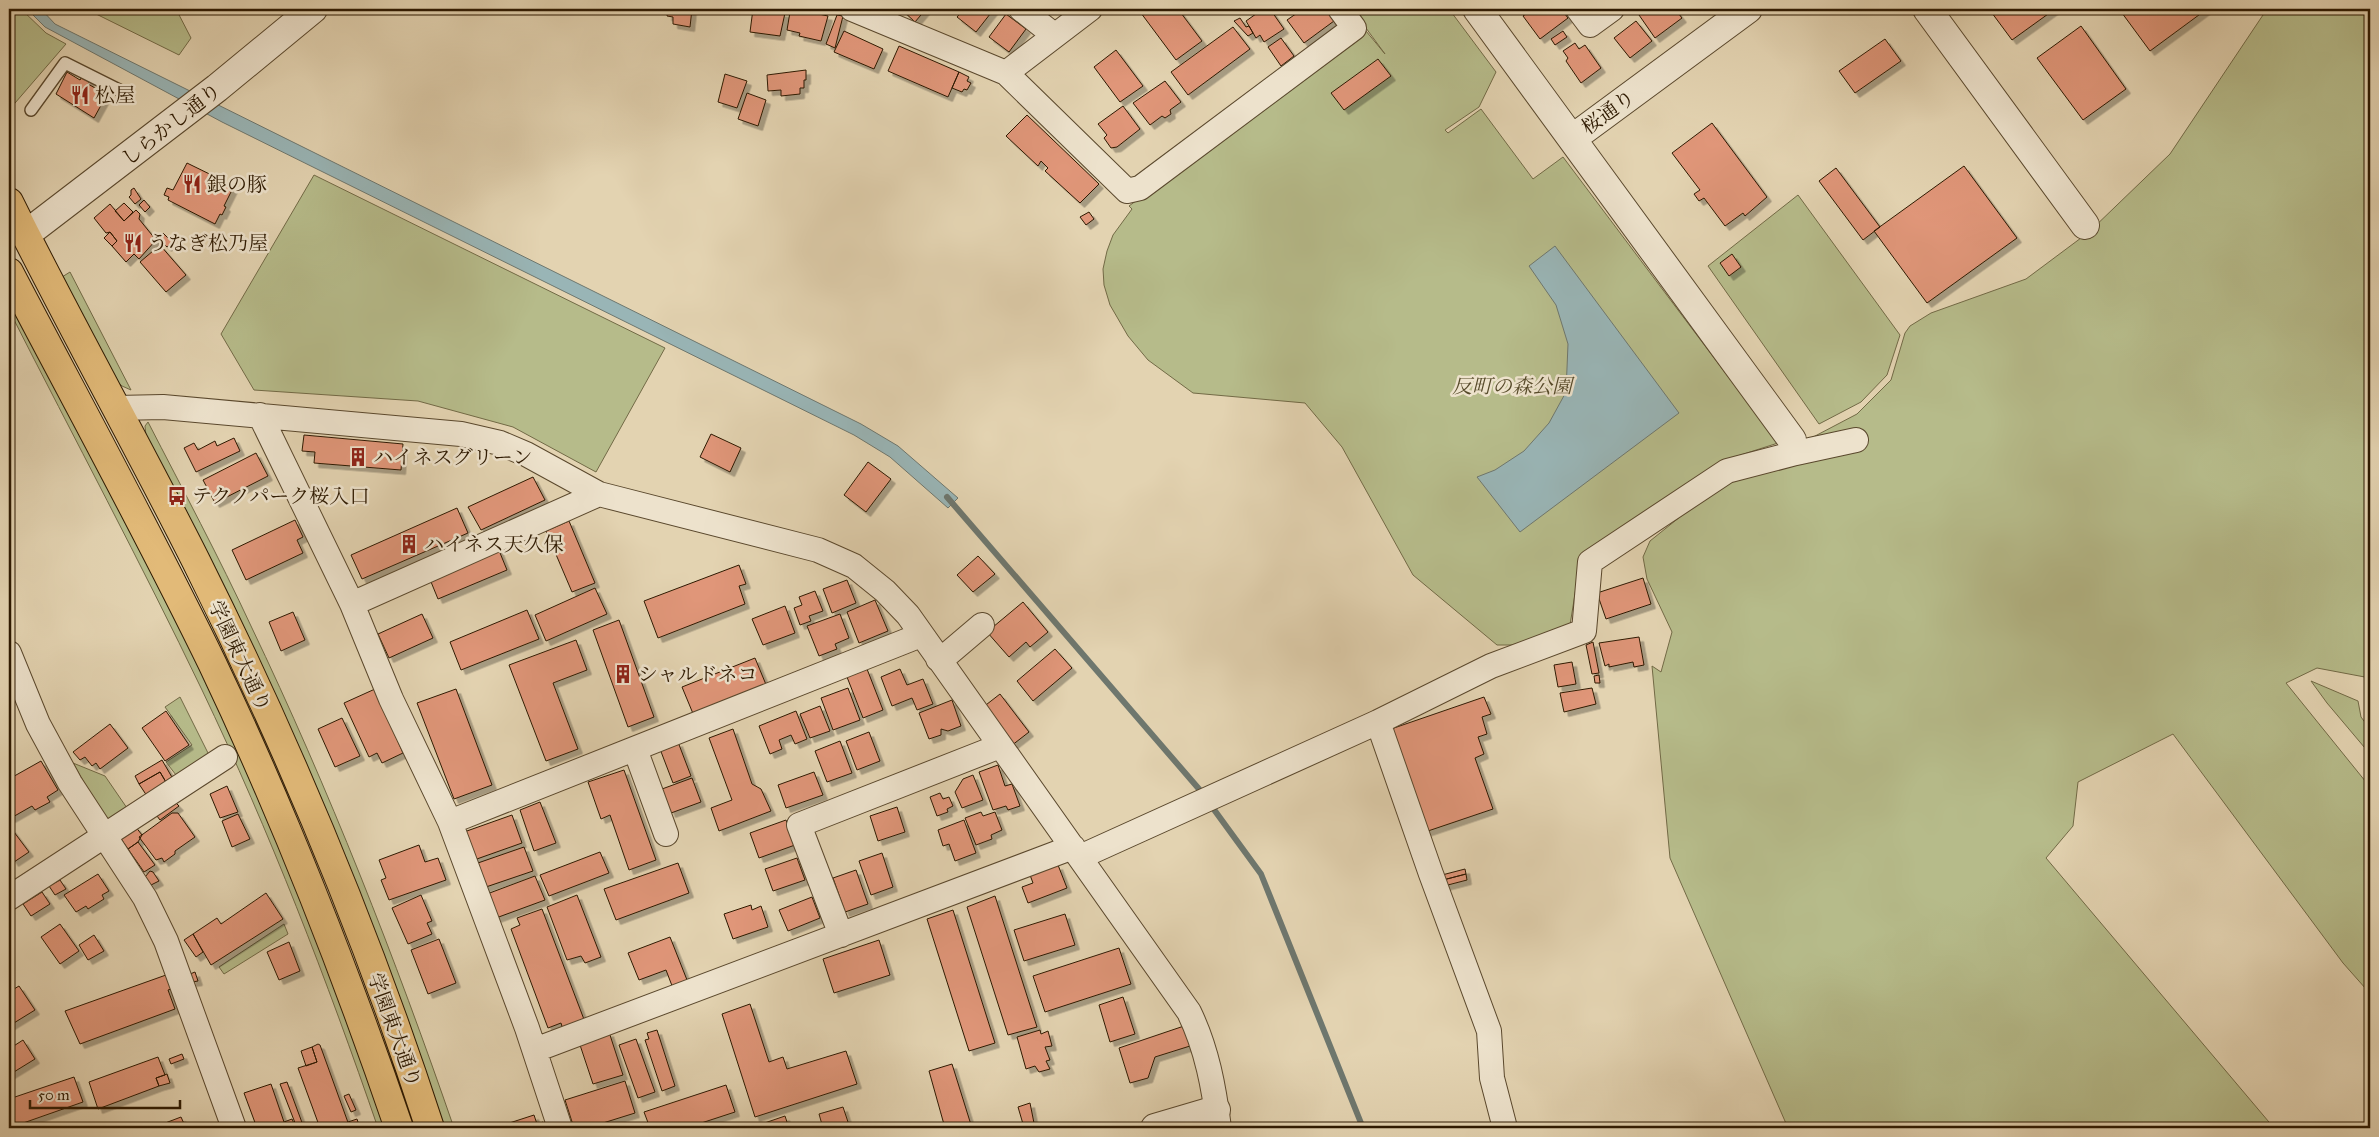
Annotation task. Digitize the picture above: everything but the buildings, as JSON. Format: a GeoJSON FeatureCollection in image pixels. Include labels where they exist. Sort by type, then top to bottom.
{"type":"FeatureCollection","features":[{"type":"Feature","properties":{"kind":"main road","name":"学園東大通り"},"geometry":{"type":"LineString","coordinates":[[9,202],[17,238],[116,408],[200,570],[307,803],[347,900],[430,1128]]}},
{"type":"Feature","properties":{"kind":"main road"},"geometry":{"type":"LineString","coordinates":[[9,258],[17,238]]}},
{"type":"Feature","properties":{"kind":"main road","name":"学園東大通り"},"geometry":{"type":"LineString","coordinates":[[9,272],[121,483],[219,680],[285,827],[318,908],[399,1128]]}},
{"type":"Feature","properties":{"kind":"street","name":"しらかし通り"},"geometry":{"type":"LineString","coordinates":[[17,238],[217,88],[314,9]]}},
{"type":"Feature","properties":{"kind":"street"},"geometry":{"type":"LineString","coordinates":[[852,9],[1006,73],[1127,192],[1140,188],[1354,28],[1340,9]]}},
{"type":"Feature","properties":{"kind":"street"},"geometry":{"type":"LineString","coordinates":[[1021,9],[1054,35]]}},
{"type":"Feature","properties":{"kind":"street"},"geometry":{"type":"LineString","coordinates":[[1006,73],[1090,9]]}},
{"type":"Feature","properties":{"kind":"street","name":"桜通り"},"geometry":{"type":"LineString","coordinates":[[1477,9],[1572,138],[1748,9]]}},
{"type":"Feature","properties":{"kind":"street"},"geometry":{"type":"LineString","coordinates":[[1578,9],[1590,25],[1612,9]]}},
{"type":"Feature","properties":{"kind":"street"},"geometry":{"type":"LineString","coordinates":[[1927,9],[2085,225]]}},
{"type":"Feature","properties":{"kind":"street"},"geometry":{"type":"LineString","coordinates":[[1572,138],[1794,446]]}},
{"type":"Feature","properties":{"kind":"street"},"geometry":{"type":"LineString","coordinates":[[116,408],[148,406],[461,434],[500,443],[526,454],[599,494],[818,550],[854,566],[885,591],[908,615],[1189,1012],[1201,1036],[1218,1119],[1155,1128]]}},
{"type":"Feature","properties":{"kind":"street"},"geometry":{"type":"LineString","coordinates":[[260,415],[352,604],[392,699],[450,822],[521,1030],[535,1050],[560,1128]]}},
{"type":"Feature","properties":{"kind":"street"},"geometry":{"type":"LineString","coordinates":[[535,1050],[841,935],[1077,852],[1194,806],[1378,722],[1491,666],[1584,631],[1590,562],[1727,471],[1794,446],[1856,440]]}},
{"type":"Feature","properties":{"kind":"street"},"geometry":{"type":"LineString","coordinates":[[352,604],[599,494]]}},
{"type":"Feature","properties":{"kind":"street"},"geometry":{"type":"LineString","coordinates":[[938,659],[949,653],[982,625]]}},
{"type":"Feature","properties":{"kind":"street"},"geometry":{"type":"LineString","coordinates":[[450,822],[921,635]]}},
{"type":"Feature","properties":{"kind":"street"},"geometry":{"type":"LineString","coordinates":[[9,653],[38,724],[70,783],[144,898],[166,941],[234,1128]]}},
{"type":"Feature","properties":{"kind":"street"},"geometry":{"type":"LineString","coordinates":[[1378,722],[1489,1031],[1492,1078],[1505,1128]]}},
{"type":"Feature","properties":{"kind":"street"},"geometry":{"type":"LineString","coordinates":[[841,935],[799,825],[1000,746]]}},
{"type":"Feature","properties":{"kind":"street"},"geometry":{"type":"LineString","coordinates":[[635,749],[666,834]]}},
{"type":"Feature","properties":{"kind":"street"},"geometry":{"type":"LineString","coordinates":[[9,898],[225,757]]}},
{"type":"Feature","properties":{"kind":"lane"},"geometry":{"type":"LineString","coordinates":[[31,110],[65,63],[127,94]]}},
{"type":"Feature","properties":{"kind":"green space"},"geometry":{"type":"Polygon","coordinates":[[[9,9],[21,9],[46,33],[66,44],[9,110],[9,9]]]}},
{"type":"Feature","properties":{"kind":"green space"},"geometry":{"type":"Polygon","coordinates":[[[86,9],[176,9],[191,38],[179,55],[86,9]]]}},
{"type":"Feature","properties":{"kind":"green space","name":"反町の森公園"},"geometry":{"type":"Polygon","coordinates":[[[1352,9],[1449,9],[1496,72],[1479,107],[1445,130],[1448,133],[1481,109],[1533,179],[1563,157],[1778,443],[1722,461],[1580,563],[1570,625],[1513,645],[1497,645],[1413,575],[1342,447],[1305,403],[1193,393],[1148,360],[1128,336],[1110,305],[1104,285],[1103,269],[1107,251],[1113,235],[1132,209],[1129,206],[1366,31],[1385,54],[1352,9]]]}},
{"type":"Feature","properties":{"kind":"green space"},"geometry":{"type":"Polygon","coordinates":[[[2267,9],[2370,9],[2370,678],[2317,668],[2286,683],[2370,787],[2370,975],[2366,989],[2343,963],[2173,734],[2078,782],[2073,826],[2046,858],[2274,1128],[1788,1128],[1670,858],[1652,666],[1661,672],[1672,632],[1647,579],[1643,557],[1650,541],[1716,488],[1857,414],[1891,380],[1905,333],[1910,326],[1931,313],[2026,279],[2089,232],[2170,154],[2267,9]]]}},
{"type":"Feature","properties":{"kind":"green space"},"geometry":{"type":"Polygon","coordinates":[[[314,175],[665,348],[596,472],[513,427],[418,401],[254,390],[221,334],[314,175]]]}},
{"type":"Feature","properties":{"kind":"green space"},"geometry":{"type":"Polygon","coordinates":[[[1798,195],[1900,335],[1887,375],[1861,402],[1819,424],[1708,266],[1798,195]]]}},
{"type":"Feature","properties":{"kind":"green space"},"geometry":{"type":"Polygon","coordinates":[[[70,272],[131,390],[122,386],[114,378],[62,277],[70,272]]]}},
{"type":"Feature","properties":{"kind":"green space"},"geometry":{"type":"Polygon","coordinates":[[[10,312],[20,317],[27,325],[210,686],[304,904],[388,1128],[378,1128],[339,1017],[274,852],[202,690],[10,312]]]}},
{"type":"Feature","properties":{"kind":"green space"},"geometry":{"type":"Polygon","coordinates":[[[148,422],[239,600],[280,687],[334,811],[408,1000],[454,1128],[444,1128],[412,1034],[146,436],[145,426],[148,422]]]}},
{"type":"Feature","properties":{"kind":"green space"},"geometry":{"type":"Polygon","coordinates":[[[2311,681],[2358,701],[2361,717],[2370,729],[2370,754],[2327,703],[2311,681]]]}},
{"type":"Feature","properties":{"kind":"green space"},"geometry":{"type":"Polygon","coordinates":[[[180,697],[209,755],[176,775],[166,762],[192,745],[165,707],[180,697]]]}},
{"type":"Feature","properties":{"kind":"green space"},"geometry":{"type":"Polygon","coordinates":[[[73,763],[105,776],[127,808],[106,821],[73,763]]]}},
{"type":"Feature","properties":{"kind":"green space"},"geometry":{"type":"Polygon","coordinates":[[[284,924],[288,934],[224,974],[219,967],[284,924]]]}},
{"type":"Feature","properties":{"kind":"water"},"geometry":{"type":"Polygon","coordinates":[[[27,9],[41,9],[55,24],[861,424],[898,446],[958,498],[948,508],[890,457],[854,435],[222,122],[45,27],[27,9]]]}},
{"type":"Feature","properties":{"kind":"water"},"geometry":{"type":"Polygon","coordinates":[[[1555,246],[1679,413],[1520,532],[1477,477],[1495,470],[1524,451],[1549,423],[1566,392],[1568,344],[1556,305],[1529,266],[1555,246]]]}},
{"type":"Feature","properties":{"kind":"waterway"},"geometry":{"type":"LineString","coordinates":[[947,497],[1199,789],[1261,874],[1363,1128]]}},
{"type":"Feature","properties":{"kind":"place","name":"松屋"},"geometry":{"type":"Point","coordinates":[80,95]}},
{"type":"Feature","properties":{"kind":"place","name":"銀の豚"},"geometry":{"type":"Point","coordinates":[192,184]}},
{"type":"Feature","properties":{"kind":"place","name":"うなぎ松乃屋"},"geometry":{"type":"Point","coordinates":[133,243]}},
{"type":"Feature","properties":{"kind":"place","name":"ハイネスグリーン"},"geometry":{"type":"Point","coordinates":[358,457]}},
{"type":"Feature","properties":{"kind":"place","name":"テクノパーク桜入口"},"geometry":{"type":"Point","coordinates":[177,496]}},
{"type":"Feature","properties":{"kind":"place","name":"ハイネス天久保"},"geometry":{"type":"Point","coordinates":[409,544]}},
{"type":"Feature","properties":{"kind":"place","name":"シャルドネコ"},"geometry":{"type":"Point","coordinates":[623,674]}}]}
